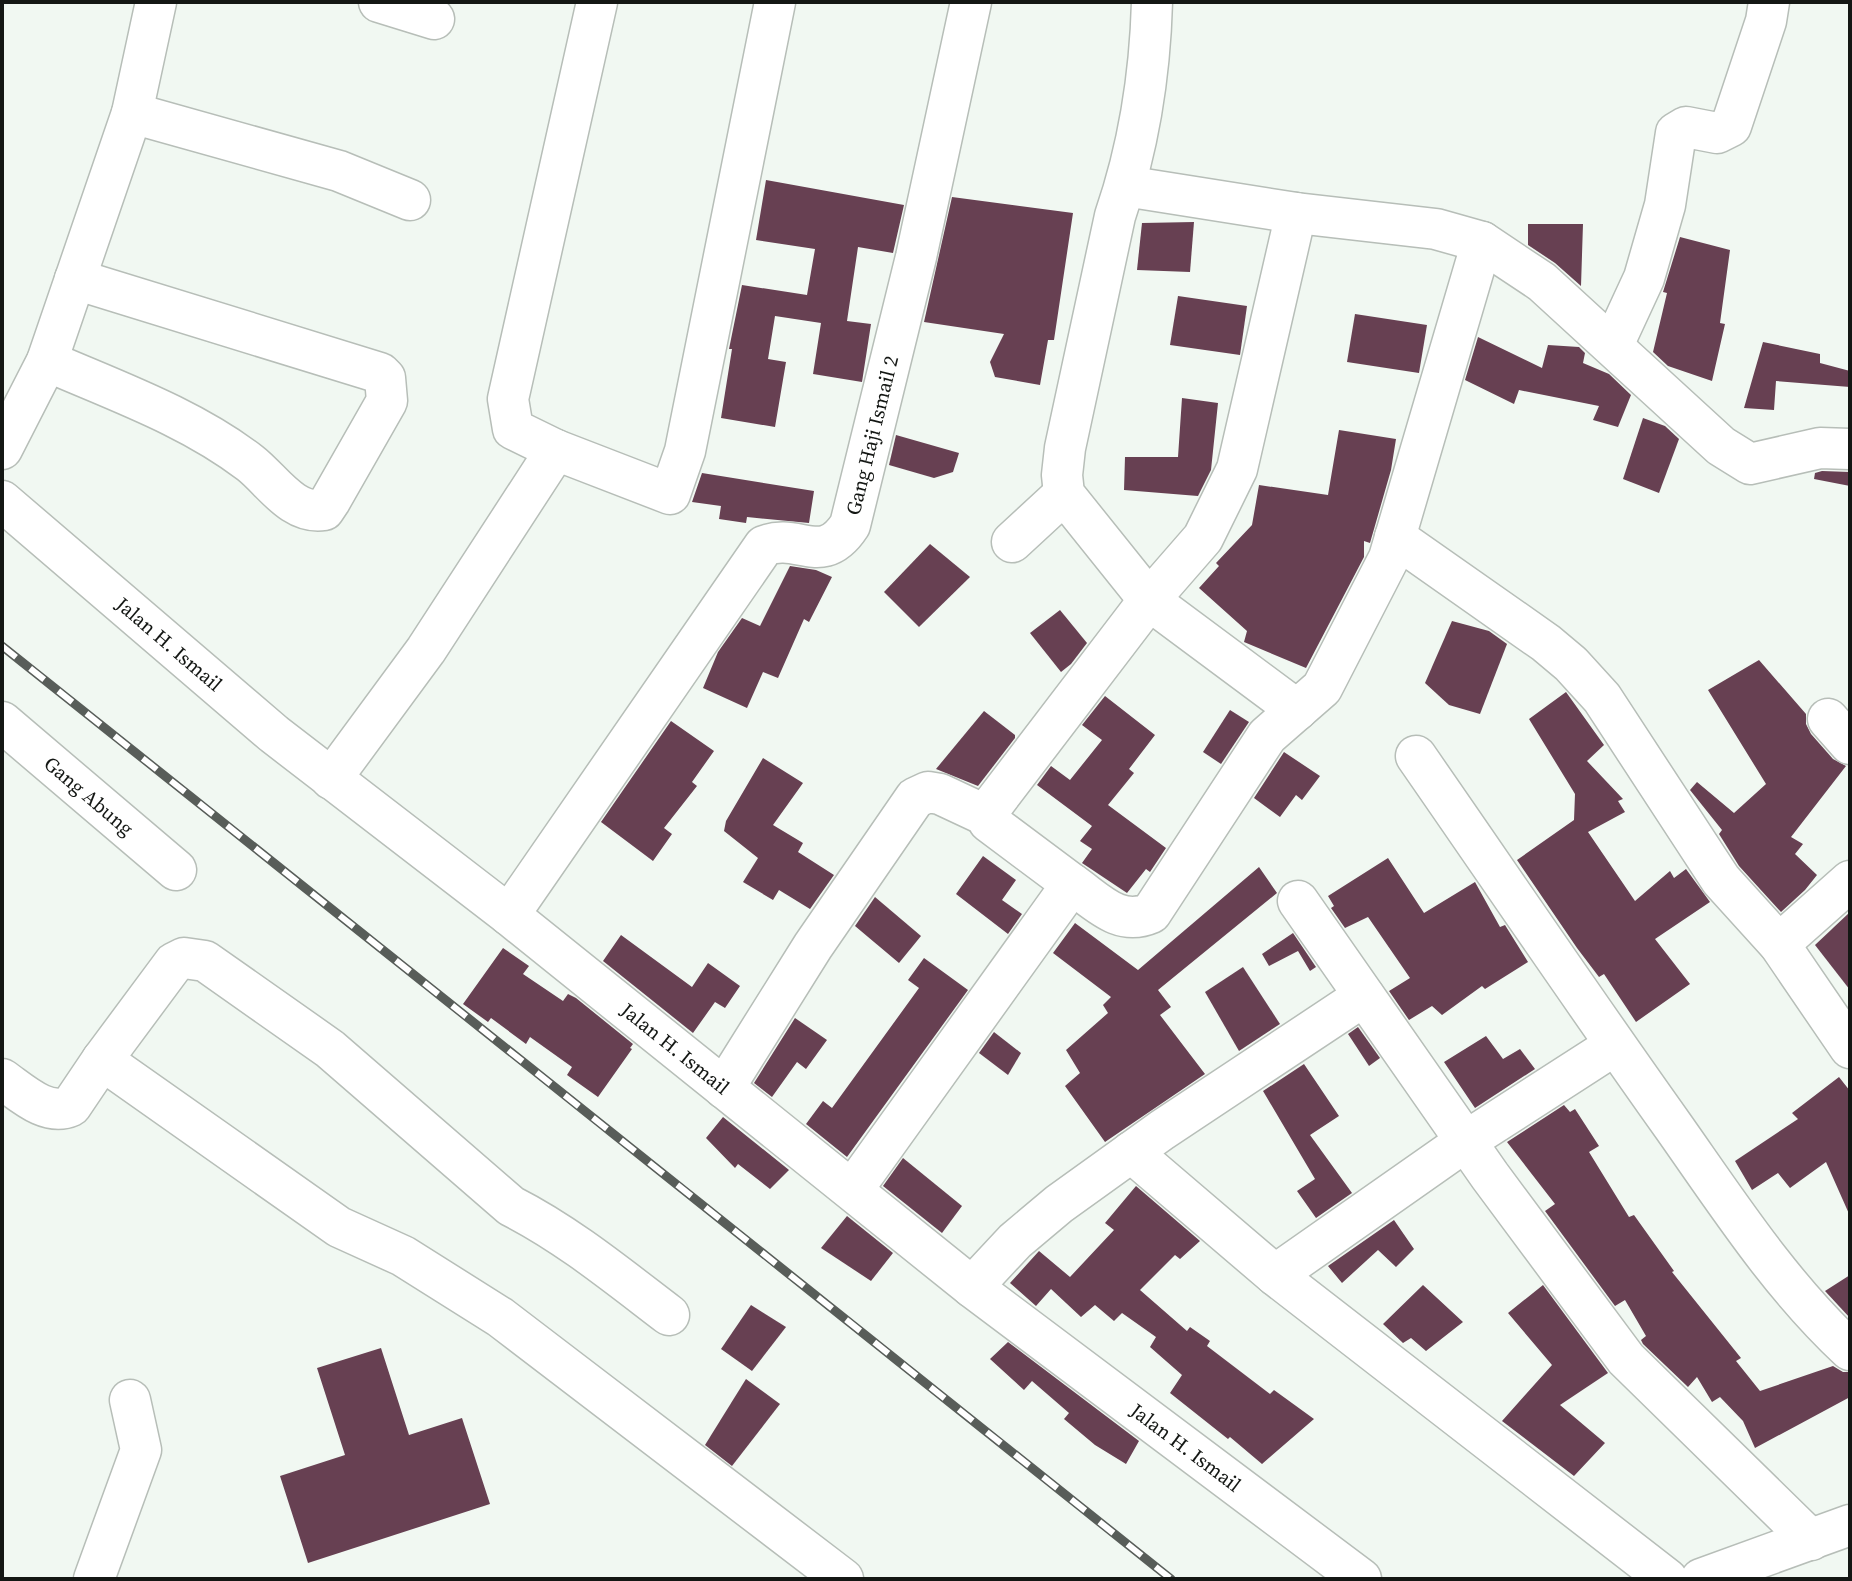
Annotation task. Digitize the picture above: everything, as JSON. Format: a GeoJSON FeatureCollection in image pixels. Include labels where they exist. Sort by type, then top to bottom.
{"type":"FeatureCollection","features":[{"type":"Feature","properties":{"kind":"street"},"geometry":{"type":"LineString","coordinates":[[2,449],[47,361],[132,113],[156,2]]}},
{"type":"Feature","properties":{"kind":"street"},"geometry":{"type":"LineString","coordinates":[[379,2],[434,19]]}},
{"type":"Feature","properties":{"kind":"street"},"geometry":{"type":"LineString","coordinates":[[597,2],[508,399],[513,429],[556,450],[670,494],[685,451],[775,2]]}},
{"type":"Feature","properties":{"kind":"street","name":"Gang Haji Ismail 2"},"geometry":{"type":"LineString","coordinates":[[509,915],[764,546],[772,543],[825,546],[840,540],[850,525],[916,257],[971,2]]}},
{"type":"Feature","properties":{"kind":"street"},"geometry":{"type":"LineString","coordinates":[[1152,2],[1150,59],[1125,186],[1115,216],[1065,448],[1062,475],[1064,494],[1165,583],[1297,710]]}},
{"type":"Feature","properties":{"kind":"street"},"geometry":{"type":"LineString","coordinates":[[1613,345],[1644,278],[1665,205],[1676,133],[1686,127],[1717,133],[1731,126],[1766,21],[1769,2]]}},
{"type":"Feature","properties":{"kind":"street"},"geometry":{"type":"LineString","coordinates":[[132,113],[339,171],[410,200]]}},
{"type":"Feature","properties":{"kind":"street"},"geometry":{"type":"LineString","coordinates":[[1125,186],[1296,213],[1436,229],[1482,242],[1542,282],[1721,446],[1750,464],[1820,448],[1850,449]]}},
{"type":"Feature","properties":{"kind":"street"},"geometry":{"type":"LineString","coordinates":[[1296,213],[1237,469],[1203,538],[988,811],[989,822],[1117,915],[1136,919],[1151,913],[1267,736],[1322,688],[1389,558],[1482,242]]}},
{"type":"Feature","properties":{"kind":"street"},"geometry":{"type":"LineString","coordinates":[[47,361],[169,415],[212,438],[251,464],[297,506],[313,512],[324,510],[330,501],[387,401],[385,378],[380,373],[75,279]]}},
{"type":"Feature","properties":{"kind":"street"},"geometry":{"type":"LineString","coordinates":[[331,779],[426,650],[556,450]]}},
{"type":"Feature","properties":{"kind":"street"},"geometry":{"type":"LineString","coordinates":[[1012,542],[1064,494]]}},
{"type":"Feature","properties":{"kind":"street","name":"Jalan H. Ismail"},"geometry":{"type":"LineString","coordinates":[[2,501],[274,734],[509,915],[972,1287],[1361,1579]]}},
{"type":"Feature","properties":{"kind":"street"},"geometry":{"type":"LineString","coordinates":[[1395,537],[1546,643],[1571,664],[1602,698],[1721,880],[1779,944],[1850,1048]]}},
{"type":"Feature","properties":{"kind":"street","name":"Gang Abung"},"geometry":{"type":"LineString","coordinates":[[2,722],[176,870]]}},
{"type":"Feature","properties":{"kind":"street"},"geometry":{"type":"LineString","coordinates":[[1416,756],[1615,1045],[1769,1261],[1808,1308],[1850,1350]]}},
{"type":"Feature","properties":{"kind":"street"},"geometry":{"type":"LineString","coordinates":[[724,1088],[813,946],[915,798],[928,792],[940,794],[987,816]]}},
{"type":"Feature","properties":{"kind":"street"},"geometry":{"type":"LineString","coordinates":[[1779,944],[1850,881]]}},
{"type":"Feature","properties":{"kind":"street"},"geometry":{"type":"LineString","coordinates":[[853,1189],[1072,884]]}},
{"type":"Feature","properties":{"kind":"street"},"geometry":{"type":"LineString","coordinates":[[1298,901],[1466,1141],[1626,1359],[1811,1540]]}},
{"type":"Feature","properties":{"kind":"street"},"geometry":{"type":"LineString","coordinates":[[2,1079],[53,1110],[71,1106],[174,963],[184,958],[205,961],[330,1049],[521,1211],[669,1315]]}},
{"type":"Feature","properties":{"kind":"street"},"geometry":{"type":"LineString","coordinates":[[972,1287],[1015,1241],[1059,1204],[1364,996]]}},
{"type":"Feature","properties":{"kind":"street"},"geometry":{"type":"LineString","coordinates":[[1275,1275],[1466,1141],[1615,1045]]}},
{"type":"Feature","properties":{"kind":"street"},"geometry":{"type":"LineString","coordinates":[[102,1060],[339,1227],[416,1264],[500,1317],[843,1579]]}},
{"type":"Feature","properties":{"kind":"street"},"geometry":{"type":"LineString","coordinates":[[1131,1152],[1275,1275],[1667,1579]]}},
{"type":"Feature","properties":{"kind":"street"},"geometry":{"type":"LineString","coordinates":[[94,1579],[141,1450],[130,1400]]}},
{"type":"Feature","properties":{"kind":"street"},"geometry":{"type":"LineString","coordinates":[[1701,1579],[1850,1525]]}},
{"type":"Feature","properties":{"kind":"building"},"geometry":{"type":"Polygon","coordinates":[[[766,180],[904,205],[893,253],[858,247],[847,321],[871,324],[862,382],[813,374],[821,323],[775,316],[768,359],[786,362],[775,427],[721,418],[732,349],[729,349],[742,285],[807,295],[815,249],[756,240],[766,180]]]}},
{"type":"Feature","properties":{"kind":"building"},"geometry":{"type":"Polygon","coordinates":[[[952,197],[1073,213],[1054,340],[1048,340],[1040,385],[995,377],[990,362],[1004,334],[924,322],[952,197]]]}},
{"type":"Feature","properties":{"kind":"building"},"geometry":{"type":"Polygon","coordinates":[[[1194,222],[1190,272],[1137,270],[1142,223],[1194,222]]]}},
{"type":"Feature","properties":{"kind":"building"},"geometry":{"type":"Polygon","coordinates":[[[1528,224],[1583,224],[1581,286],[1528,245],[1528,224]]]}},
{"type":"Feature","properties":{"kind":"building"},"geometry":{"type":"Polygon","coordinates":[[[1680,237],[1730,250],[1720,323],[1725,324],[1712,381],[1668,366],[1653,352],[1667,293],[1663,292],[1680,237]]]}},
{"type":"Feature","properties":{"kind":"building"},"geometry":{"type":"Polygon","coordinates":[[[1178,296],[1247,306],[1240,355],[1170,345],[1178,296]]]}},
{"type":"Feature","properties":{"kind":"building"},"geometry":{"type":"Polygon","coordinates":[[[1355,314],[1427,325],[1419,373],[1347,362],[1355,314]]]}},
{"type":"Feature","properties":{"kind":"building"},"geometry":{"type":"Polygon","coordinates":[[[1478,337],[1542,368],[1548,345],[1579,347],[1585,353],[1583,363],[1609,374],[1631,395],[1618,427],[1593,420],[1599,406],[1519,390],[1514,404],[1465,380],[1478,337]]]}},
{"type":"Feature","properties":{"kind":"building"},"geometry":{"type":"Polygon","coordinates":[[[1763,342],[1820,354],[1820,363],[1850,371],[1850,387],[1776,381],[1774,410],[1744,408],[1763,342]]]}},
{"type":"Feature","properties":{"kind":"building"},"geometry":{"type":"Polygon","coordinates":[[[1182,398],[1218,403],[1211,470],[1198,496],[1124,490],[1125,457],[1178,457],[1182,398]]]}},
{"type":"Feature","properties":{"kind":"building"},"geometry":{"type":"Polygon","coordinates":[[[1643,418],[1665,426],[1679,439],[1659,493],[1623,479],[1643,418]]]}},
{"type":"Feature","properties":{"kind":"building"},"geometry":{"type":"Polygon","coordinates":[[[1339,430],[1396,439],[1391,470],[1370,543],[1364,541],[1364,557],[1306,668],[1244,642],[1247,631],[1199,588],[1219,566],[1216,563],[1252,525],[1259,485],[1328,495],[1339,430]]]}},
{"type":"Feature","properties":{"kind":"building"},"geometry":{"type":"Polygon","coordinates":[[[896,435],[959,453],[953,472],[934,478],[889,465],[896,435]]]}},
{"type":"Feature","properties":{"kind":"building"},"geometry":{"type":"Polygon","coordinates":[[[1850,472],[1850,486],[1814,479],[1815,473],[1850,472]]]}},
{"type":"Feature","properties":{"kind":"building"},"geometry":{"type":"Polygon","coordinates":[[[702,473],[814,491],[809,523],[747,517],[746,523],[719,519],[721,506],[692,502],[702,473]]]}},
{"type":"Feature","properties":{"kind":"building"},"geometry":{"type":"Polygon","coordinates":[[[930,544],[970,577],[919,627],[884,592],[930,544]]]}},
{"type":"Feature","properties":{"kind":"building"},"geometry":{"type":"Polygon","coordinates":[[[790,566],[816,570],[832,577],[809,622],[804,619],[778,678],[763,672],[747,708],[703,688],[718,652],[742,618],[760,626],[790,566]]]}},
{"type":"Feature","properties":{"kind":"building"},"geometry":{"type":"Polygon","coordinates":[[[1060,610],[1087,643],[1061,672],[1030,633],[1060,610]]]}},
{"type":"Feature","properties":{"kind":"building"},"geometry":{"type":"Polygon","coordinates":[[[1452,621],[1489,631],[1507,644],[1480,714],[1449,705],[1425,683],[1452,621]]]}},
{"type":"Feature","properties":{"kind":"building"},"geometry":{"type":"Polygon","coordinates":[[[1759,660],[1806,714],[1806,724],[1811,734],[1833,759],[1846,766],[1791,837],[1803,844],[1795,854],[1817,875],[1781,912],[1739,866],[1719,834],[1722,830],[1690,790],[1697,782],[1734,813],[1766,784],[1708,690],[1759,660]]]}},
{"type":"Feature","properties":{"kind":"building"},"geometry":{"type":"Polygon","coordinates":[[[1566,692],[1604,745],[1587,761],[1623,799],[1618,801],[1625,812],[1588,832],[1635,901],[1670,871],[1674,878],[1686,869],[1710,902],[1655,939],[1690,984],[1636,1022],[1604,974],[1599,977],[1577,948],[1517,860],[1574,820],[1575,794],[1529,719],[1566,692]]]}},
{"type":"Feature","properties":{"kind":"building"},"geometry":{"type":"Polygon","coordinates":[[[1105,696],[1155,735],[1129,769],[1134,773],[1108,805],[1166,848],[1150,872],[1146,869],[1127,893],[1082,863],[1092,849],[1080,841],[1092,826],[1037,785],[1051,766],[1070,780],[1102,740],[1082,725],[1105,696]]]}},
{"type":"Feature","properties":{"kind":"building"},"geometry":{"type":"Polygon","coordinates":[[[1230,710],[1249,722],[1221,764],[1203,752],[1230,710]]]}},
{"type":"Feature","properties":{"kind":"building"},"geometry":{"type":"Polygon","coordinates":[[[984,711],[1015,738],[978,786],[936,769],[984,711]]]}},
{"type":"Feature","properties":{"kind":"building"},"geometry":{"type":"Polygon","coordinates":[[[671,721],[714,751],[692,782],[697,786],[664,828],[672,834],[653,861],[601,822],[671,721]]]}},
{"type":"Feature","properties":{"kind":"building"},"geometry":{"type":"Polygon","coordinates":[[[1284,752],[1320,776],[1302,800],[1296,795],[1280,817],[1254,798],[1284,752]]]}},
{"type":"Feature","properties":{"kind":"building"},"geometry":{"type":"Polygon","coordinates":[[[763,758],[803,783],[773,825],[803,843],[798,852],[834,875],[810,909],[779,890],[773,900],[743,882],[758,858],[724,831],[726,821],[763,758]]]}},
{"type":"Feature","properties":{"kind":"building"},"geometry":{"type":"Polygon","coordinates":[[[983,856],[1016,880],[1002,900],[1022,914],[1008,934],[956,894],[983,856]]]}},
{"type":"Feature","properties":{"kind":"building"},"geometry":{"type":"Polygon","coordinates":[[[1388,858],[1424,913],[1475,882],[1500,927],[1505,925],[1528,962],[1485,989],[1482,986],[1442,1015],[1432,1006],[1409,1020],[1389,991],[1410,978],[1368,917],[1345,928],[1331,908],[1334,906],[1328,896],[1388,858]]]}},
{"type":"Feature","properties":{"kind":"building"},"geometry":{"type":"Polygon","coordinates":[[[1259,867],[1277,893],[1158,990],[1171,1007],[1160,1015],[1205,1074],[1105,1142],[1065,1086],[1080,1073],[1066,1050],[1108,1013],[1103,1005],[1111,997],[1053,953],[1075,923],[1138,970],[1259,867]]]}},
{"type":"Feature","properties":{"kind":"building"},"geometry":{"type":"Polygon","coordinates":[[[875,897],[921,936],[899,963],[855,926],[875,897]]]}},
{"type":"Feature","properties":{"kind":"building"},"geometry":{"type":"Polygon","coordinates":[[[1850,912],[1850,990],[1815,945],[1850,912]]]}},
{"type":"Feature","properties":{"kind":"building"},"geometry":{"type":"Polygon","coordinates":[[[1293,933],[1316,967],[1310,971],[1298,951],[1269,966],[1262,954],[1293,933]]]}},
{"type":"Feature","properties":{"kind":"building"},"geometry":{"type":"Polygon","coordinates":[[[621,935],[692,987],[708,963],[740,986],[725,1008],[715,1002],[693,1033],[603,961],[621,935]]]}},
{"type":"Feature","properties":{"kind":"building"},"geometry":{"type":"Polygon","coordinates":[[[503,948],[529,966],[523,974],[563,1001],[568,994],[576,998],[633,1044],[598,1097],[567,1075],[572,1067],[530,1037],[526,1044],[491,1018],[488,1022],[463,1004],[503,948]]]}},
{"type":"Feature","properties":{"kind":"building"},"geometry":{"type":"Polygon","coordinates":[[[924,958],[968,990],[847,1157],[806,1124],[823,1101],[832,1108],[919,988],[908,980],[924,958]]]}},
{"type":"Feature","properties":{"kind":"building"},"geometry":{"type":"Polygon","coordinates":[[[1243,967],[1280,1024],[1239,1051],[1205,992],[1243,967]]]}},
{"type":"Feature","properties":{"kind":"building"},"geometry":{"type":"Polygon","coordinates":[[[795,1018],[827,1040],[806,1069],[797,1062],[772,1097],[754,1083],[795,1018]]]}},
{"type":"Feature","properties":{"kind":"building"},"geometry":{"type":"Polygon","coordinates":[[[1358,1027],[1380,1058],[1369,1066],[1348,1034],[1358,1027]]]}},
{"type":"Feature","properties":{"kind":"building"},"geometry":{"type":"Polygon","coordinates":[[[994,1032],[1021,1053],[1008,1075],[979,1053],[994,1032]]]}},
{"type":"Feature","properties":{"kind":"building"},"geometry":{"type":"Polygon","coordinates":[[[1486,1036],[1503,1059],[1520,1049],[1535,1069],[1475,1108],[1444,1062],[1486,1036]]]}},
{"type":"Feature","properties":{"kind":"building"},"geometry":{"type":"Polygon","coordinates":[[[1304,1064],[1339,1116],[1310,1135],[1352,1193],[1316,1218],[1297,1191],[1315,1179],[1263,1091],[1304,1064]]]}},
{"type":"Feature","properties":{"kind":"building"},"geometry":{"type":"Polygon","coordinates":[[[1839,1077],[1850,1091],[1850,1216],[1826,1162],[1790,1188],[1778,1173],[1752,1190],[1735,1161],[1798,1119],[1792,1113],[1839,1077]]]}},
{"type":"Feature","properties":{"kind":"building"},"geometry":{"type":"Polygon","coordinates":[[[1564,1105],[1570,1112],[1575,1109],[1599,1146],[1589,1152],[1629,1217],[1634,1215],[1672,1272],[1741,1358],[1736,1361],[1760,1391],[1833,1366],[1850,1372],[1850,1397],[1755,1448],[1743,1421],[1720,1397],[1712,1402],[1697,1377],[1688,1387],[1643,1344],[1641,1340],[1646,1336],[1625,1300],[1615,1306],[1545,1211],[1555,1204],[1507,1142],[1564,1105]]]}},
{"type":"Feature","properties":{"kind":"building"},"geometry":{"type":"Polygon","coordinates":[[[723,1117],[789,1170],[770,1189],[738,1164],[735,1168],[706,1138],[723,1117]]]}},
{"type":"Feature","properties":{"kind":"building"},"geometry":{"type":"Polygon","coordinates":[[[903,1158],[962,1206],[942,1233],[883,1186],[903,1158]]]}},
{"type":"Feature","properties":{"kind":"building"},"geometry":{"type":"Polygon","coordinates":[[[1136,1186],[1200,1241],[1180,1259],[1175,1255],[1140,1290],[1187,1331],[1190,1327],[1210,1341],[1207,1346],[1270,1394],[1274,1390],[1314,1419],[1262,1464],[1170,1393],[1182,1375],[1150,1347],[1156,1337],[1122,1313],[1114,1321],[1095,1305],[1081,1317],[1051,1289],[1036,1306],[1010,1283],[1039,1251],[1070,1277],[1114,1230],[1105,1223],[1136,1186]]]}},
{"type":"Feature","properties":{"kind":"building"},"geometry":{"type":"Polygon","coordinates":[[[847,1216],[893,1253],[871,1281],[821,1248],[847,1216]]]}},
{"type":"Feature","properties":{"kind":"building"},"geometry":{"type":"Polygon","coordinates":[[[1394,1220],[1414,1249],[1396,1267],[1378,1250],[1342,1283],[1328,1266],[1394,1220]]]}},
{"type":"Feature","properties":{"kind":"building"},"geometry":{"type":"Polygon","coordinates":[[[1850,1275],[1850,1318],[1825,1291],[1850,1275]]]}},
{"type":"Feature","properties":{"kind":"building"},"geometry":{"type":"Polygon","coordinates":[[[1423,1285],[1463,1322],[1426,1351],[1411,1338],[1403,1343],[1383,1324],[1423,1285]]]}},
{"type":"Feature","properties":{"kind":"building"},"geometry":{"type":"Polygon","coordinates":[[[1543,1285],[1608,1373],[1560,1405],[1605,1443],[1574,1476],[1502,1421],[1552,1365],[1508,1313],[1543,1285]]]}},
{"type":"Feature","properties":{"kind":"building"},"geometry":{"type":"Polygon","coordinates":[[[751,1305],[786,1327],[752,1371],[721,1349],[751,1305]]]}},
{"type":"Feature","properties":{"kind":"building"},"geometry":{"type":"Polygon","coordinates":[[[1008,1342],[1139,1441],[1126,1464],[1095,1445],[1064,1419],[1069,1413],[1032,1381],[1024,1390],[990,1359],[1008,1342]]]}},
{"type":"Feature","properties":{"kind":"building"},"geometry":{"type":"Polygon","coordinates":[[[381,1348],[409,1435],[462,1418],[490,1504],[308,1563],[280,1476],[345,1455],[317,1368],[381,1348]]]}},
{"type":"Feature","properties":{"kind":"building"},"geometry":{"type":"Polygon","coordinates":[[[746,1379],[780,1404],[732,1466],[705,1445],[746,1379]]]}},
{"type":"Feature","properties":{"kind":"railway"},"geometry":{"type":"LineString","coordinates":[[2,646],[1171,1579]]}}]}
